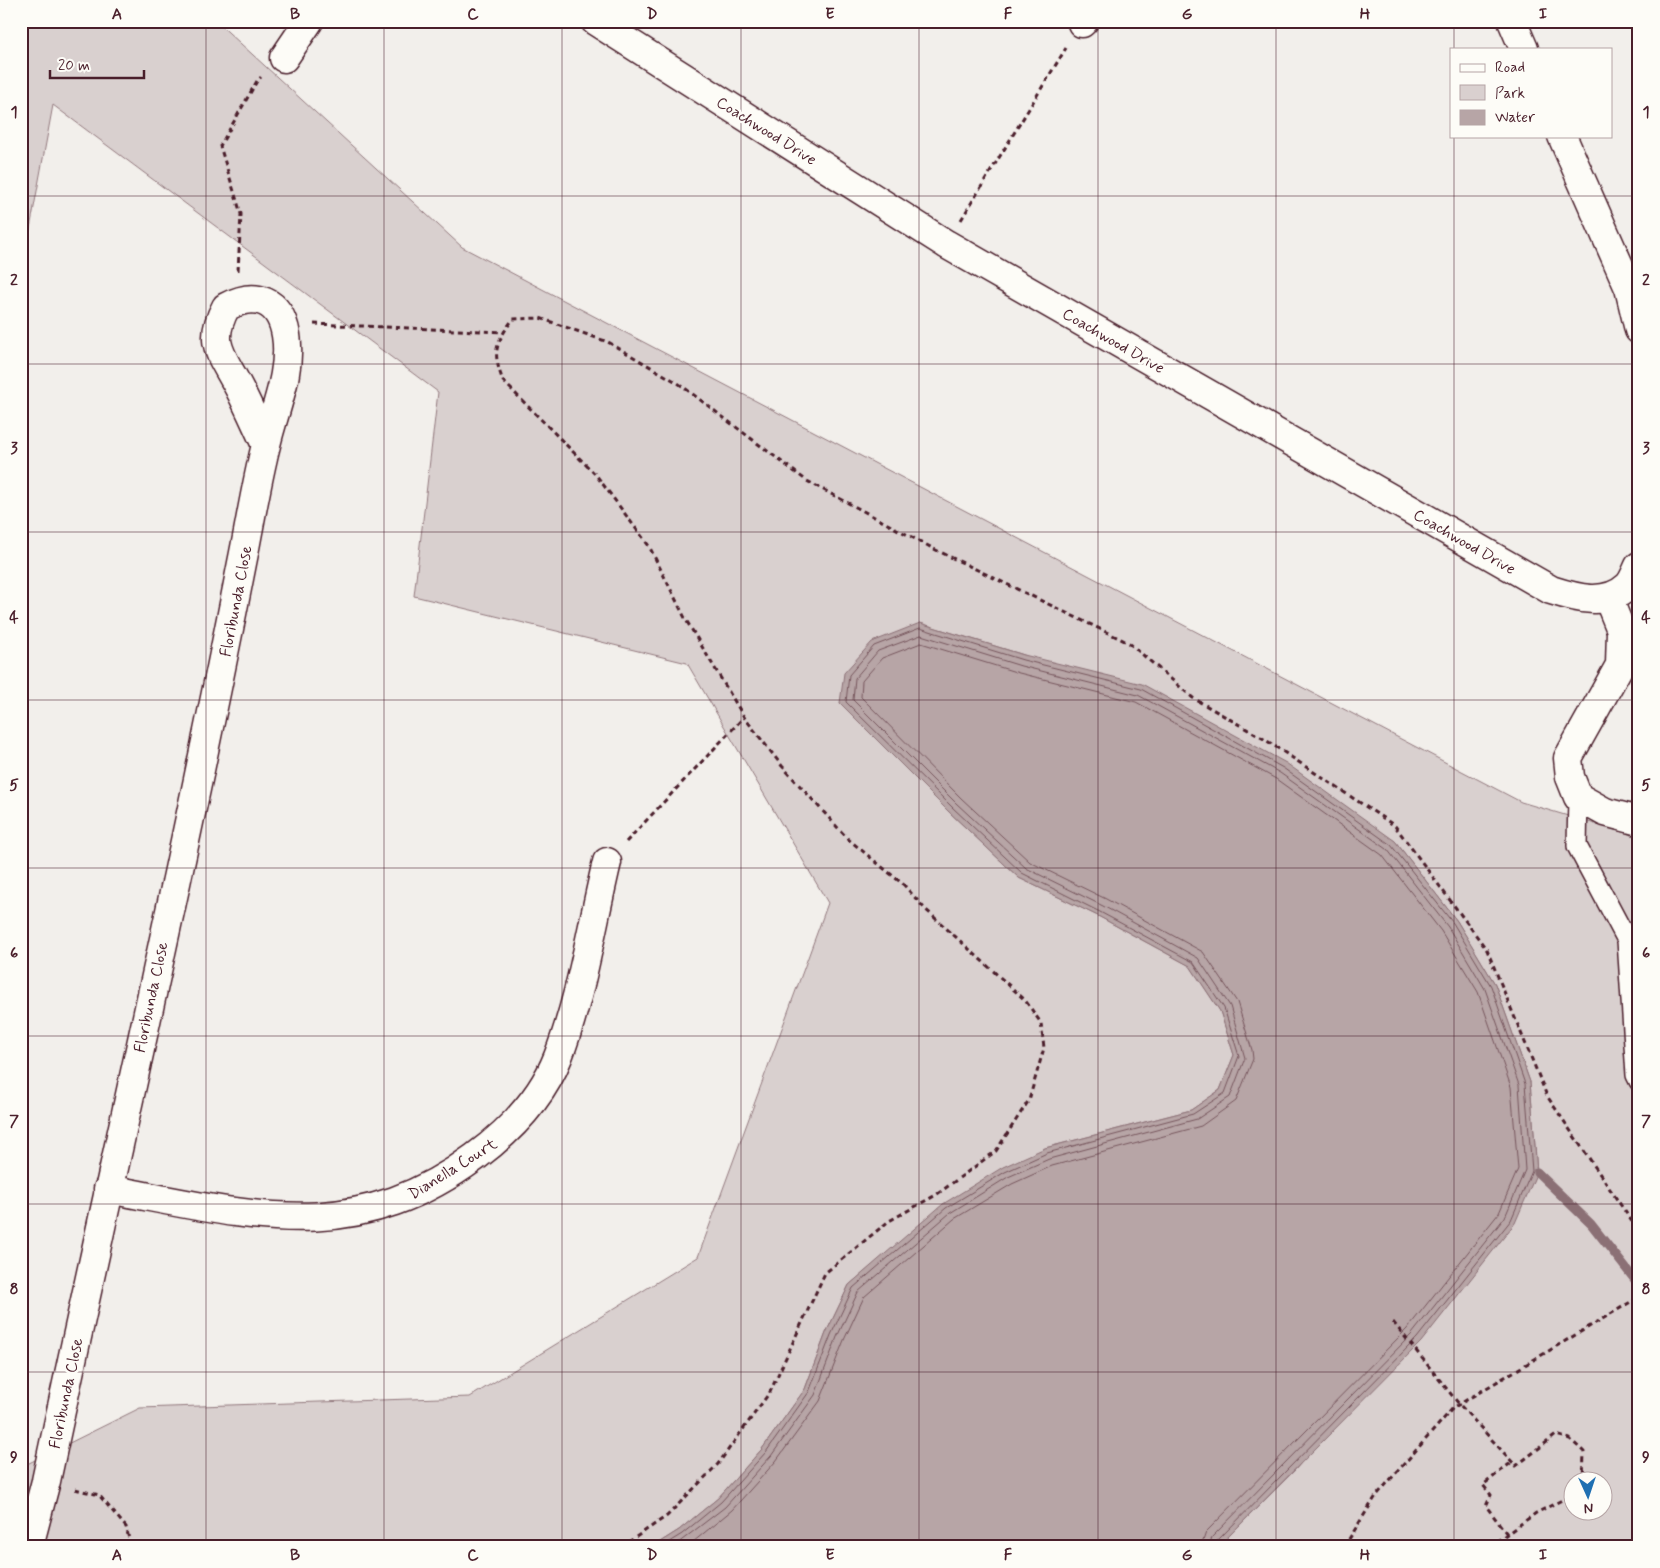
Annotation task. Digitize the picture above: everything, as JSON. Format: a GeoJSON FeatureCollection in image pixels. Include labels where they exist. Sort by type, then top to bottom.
{"type":"FeatureCollection","features":[{"type":"Feature","properties":{"kind":"street"},"geometry":{"type":"LineString","coordinates":[[284,58],[308,21]]}},
{"type":"Feature","properties":{"kind":"street","name":"Coachwood Drive"},"geometry":{"type":"LineString","coordinates":[[595,21],[946,244],[1551,590],[1579,599],[1608,598]]}},
{"type":"Feature","properties":{"kind":"street"},"geometry":{"type":"LineString","coordinates":[[1512,21],[1524,48]]}},
{"type":"Feature","properties":{"kind":"street"},"geometry":{"type":"LineString","coordinates":[[1563,138],[1629,288],[1639,330]]}},
{"type":"Feature","properties":{"kind":"street","name":"Floribunda Close"},"geometry":{"type":"LineString","coordinates":[[26,1547],[30,1542],[46,1482],[215,699],[266,445],[281,391],[285,367],[286,334],[278,311],[268,302],[259,299],[236,301]]}},
{"type":"Feature","properties":{"kind":"street"},"geometry":{"type":"LineString","coordinates":[[236,301],[226,307],[219,319],[216,345],[219,354],[239,387],[266,445]]}},
{"type":"Feature","properties":{"kind":"street"},"geometry":{"type":"LineString","coordinates":[[1639,566],[1628,586],[1608,598],[1621,630],[1620,665],[1568,758],[1570,778],[1578,797],[1606,812],[1639,821]]}},
{"type":"Feature","properties":{"kind":"street","name":"Dianella Court"},"geometry":{"type":"LineString","coordinates":[[108,1190],[260,1216],[321,1217],[366,1210],[401,1200],[469,1162],[498,1140],[527,1110],[545,1083],[558,1058],[570,1021],[607,862]]}},
{"type":"Feature","properties":{"kind":"lane"},"geometry":{"type":"LineString","coordinates":[[1578,797],[1577,846],[1627,940],[1636,1075],[1639,1081]]}},
{"type":"Feature","properties":{"kind":"path"},"geometry":{"type":"LineString","coordinates":[[946,244],[1083,22]]}},
{"type":"Feature","properties":{"kind":"path"},"geometry":{"type":"LineString","coordinates":[[236,301],[241,214],[220,146],[257,81],[284,58]]}},
{"type":"Feature","properties":{"kind":"path"},"geometry":{"type":"LineString","coordinates":[[621,1547],[667,1516],[718,1464],[770,1392],[825,1273],[889,1222],[936,1195],[996,1151],[1029,1100],[1044,1048],[1040,1023],[1024,1000],[924,908],[904,885],[848,839],[782,766],[744,717],[686,620],[649,546],[596,475],[503,380],[496,362],[496,347],[513,320],[540,318],[608,342],[678,383],[807,480],[936,550],[1129,643],[1193,698],[1264,739],[1395,826],[1487,950],[1547,1096],[1639,1232]]}},
{"type":"Feature","properties":{"kind":"path"},"geometry":{"type":"LineString","coordinates":[[282,323],[504,332]]}},
{"type":"Feature","properties":{"kind":"path"},"geometry":{"type":"LineString","coordinates":[[607,862],[744,717]]}},
{"type":"Feature","properties":{"kind":"path"},"geometry":{"type":"LineString","coordinates":[[1344,1547],[1376,1496],[1453,1408],[1639,1297]]}},
{"type":"Feature","properties":{"kind":"path"},"geometry":{"type":"LineString","coordinates":[[1393,1322],[1459,1404],[1516,1466],[1556,1435],[1570,1439],[1584,1452],[1583,1470]]}},
{"type":"Feature","properties":{"kind":"path"},"geometry":{"type":"LineString","coordinates":[[1507,1534],[1486,1506],[1491,1495],[1483,1485],[1512,1462]]}},
{"type":"Feature","properties":{"kind":"path"},"geometry":{"type":"LineString","coordinates":[[46,1482],[99,1495],[126,1528],[131,1547]]}},
{"type":"Feature","properties":{"kind":"path"},"geometry":{"type":"LineString","coordinates":[[1489,1547],[1536,1513],[1562,1500]]}},
{"type":"Feature","properties":{"kind":"green space"},"geometry":{"type":"Polygon","coordinates":[[[21,21],[216,21],[462,247],[1521,802],[1639,837],[1639,1547],[1218,1547],[1296,1469],[1537,1172],[1530,1082],[1495,984],[1457,921],[1395,841],[1024,655],[920,623],[840,703],[948,811],[1019,878],[1098,916],[1190,966],[1220,1011],[1234,1055],[1220,1090],[1191,1110],[1045,1148],[890,1251],[849,1285],[826,1333],[805,1389],[762,1449],[718,1498],[679,1530],[652,1547],[21,1547],[21,1467],[140,1408],[470,1397],[698,1257],[828,903],[687,663],[414,596],[438,392],[53,105],[21,277],[21,21]]]}},
{"type":"Feature","properties":{"kind":"water"},"geometry":{"type":"Polygon","coordinates":[[[920,623],[1024,655],[1142,684],[1286,763],[1395,841],[1457,921],[1495,984],[1530,1082],[1537,1172],[1515,1223],[1421,1342],[1218,1547],[652,1547],[679,1530],[718,1498],[762,1449],[805,1389],[826,1333],[849,1285],[943,1204],[1003,1167],[1045,1148],[1191,1110],[1220,1090],[1234,1055],[1220,1011],[1190,966],[1098,916],[1019,878],[948,811],[840,703],[844,673],[872,642],[920,623]]]}},
{"type":"Feature","properties":{"kind":"waterway"},"geometry":{"type":"LineString","coordinates":[[1537,1172],[1591,1224],[1639,1285]]}}]}
